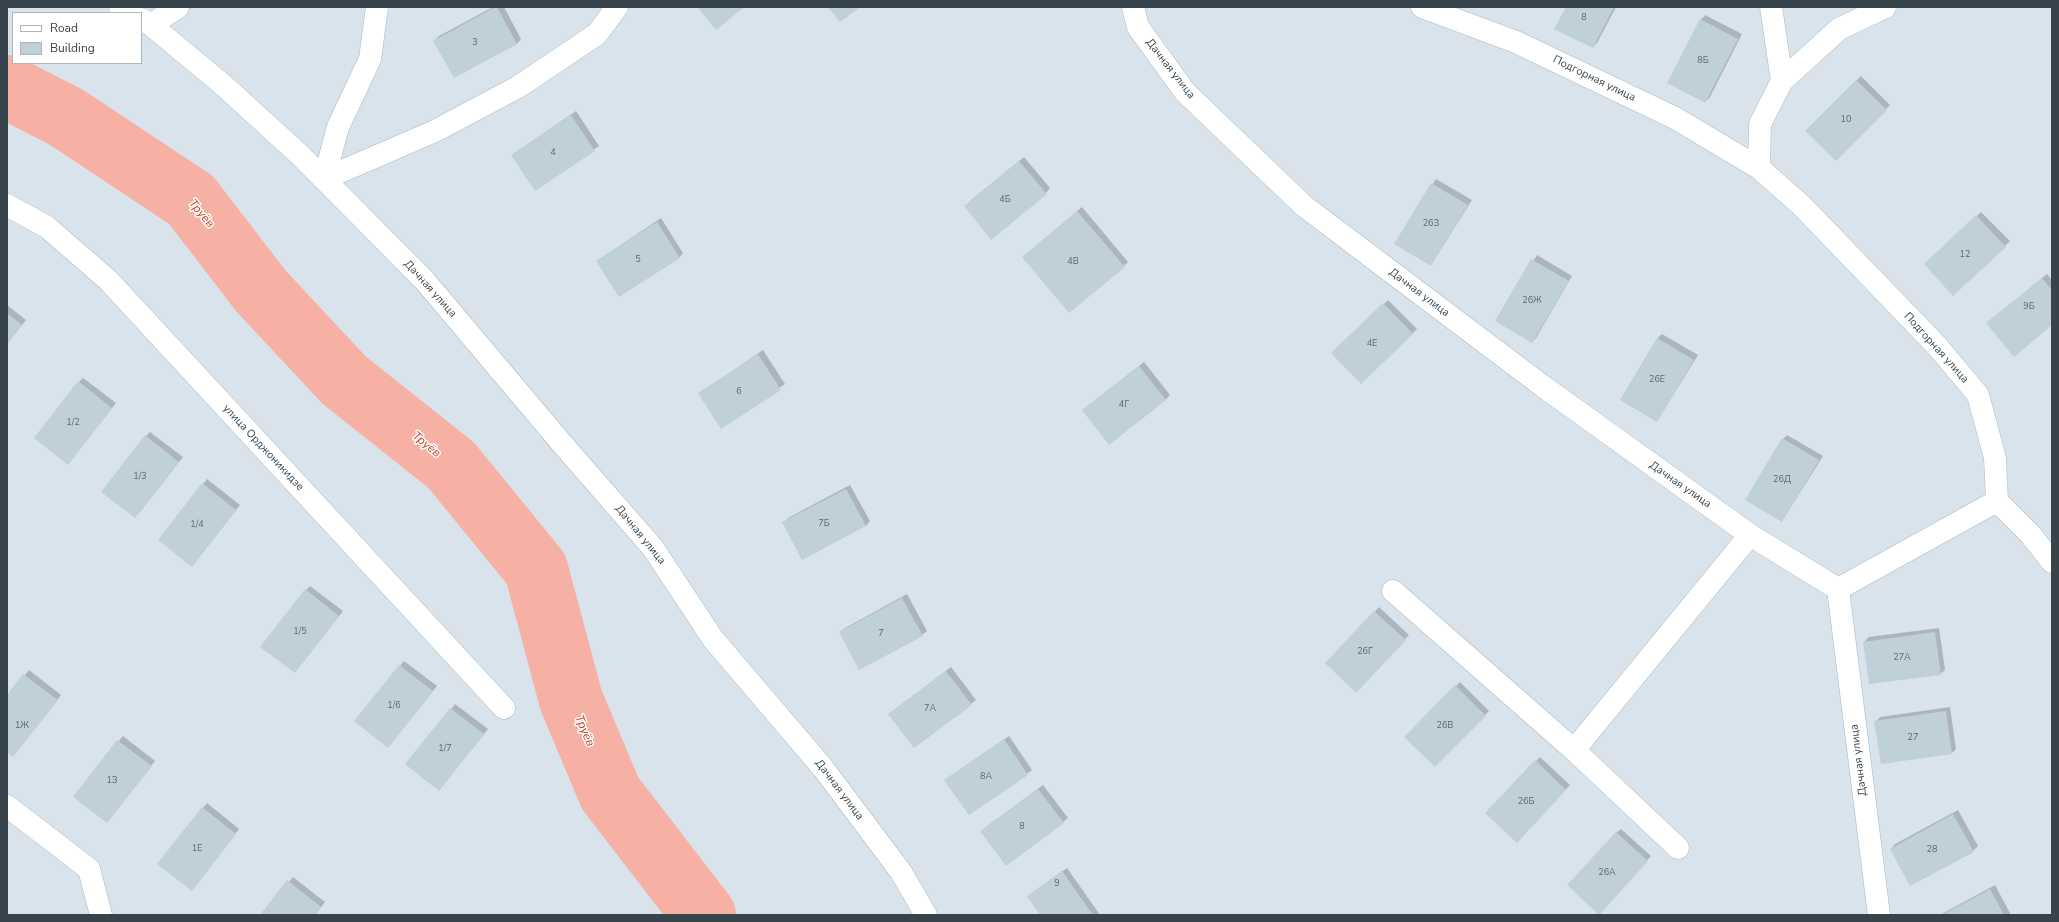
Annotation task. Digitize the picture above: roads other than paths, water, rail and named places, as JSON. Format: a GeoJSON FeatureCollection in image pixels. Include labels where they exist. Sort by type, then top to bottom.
{"type":"FeatureCollection","features":[{"type":"Feature","properties":{"kind":"street"},"geometry":{"type":"LineString","coordinates":[[146,22],[178,7]]}},
{"type":"Feature","properties":{"kind":"street"},"geometry":{"type":"LineString","coordinates":[[324,179],[338,127],[370,59],[377,7]]}},
{"type":"Feature","properties":{"kind":"street"},"geometry":{"type":"LineString","coordinates":[[324,179],[434,131],[518,87],[597,34],[617,7]]}},
{"type":"Feature","properties":{"kind":"street","name":"Дачная улица"},"geometry":{"type":"LineString","coordinates":[[1133,7],[1138,27],[1185,92],[1304,206],[1544,387],[1750,535],[1838,589],[1879,915]]}},
{"type":"Feature","properties":{"kind":"street","name":"Подгорная улица"},"geometry":{"type":"LineString","coordinates":[[1422,7],[1530,48],[1675,118],[1758,168],[1808,212],[1938,348],[1978,395],[1995,458],[1998,501]]}},
{"type":"Feature","properties":{"kind":"street"},"geometry":{"type":"LineString","coordinates":[[1771,7],[1782,81]]}},
{"type":"Feature","properties":{"kind":"street"},"geometry":{"type":"LineString","coordinates":[[1758,168],[1760,124],[1782,81],[1839,29],[1885,7]]}},
{"type":"Feature","properties":{"kind":"street","name":"Дачная улица"},"geometry":{"type":"LineString","coordinates":[[146,22],[222,84],[324,179],[425,281],[544,423],[654,548],[713,639],[823,768],[901,872],[926,915]]}},
{"type":"Feature","properties":{"kind":"street","name":"улица Орджоникидзе"},"geometry":{"type":"LineString","coordinates":[[7,205],[47,227],[108,280],[504,708]]}},
{"type":"Feature","properties":{"kind":"street"},"geometry":{"type":"LineString","coordinates":[[1838,589],[1998,501],[2030,534],[2052,562]]}},
{"type":"Feature","properties":{"kind":"street"},"geometry":{"type":"LineString","coordinates":[[1574,750],[1750,535]]}},
{"type":"Feature","properties":{"kind":"street"},"geometry":{"type":"LineString","coordinates":[[1393,591],[1574,750],[1678,848]]}},
{"type":"Feature","properties":{"kind":"street"},"geometry":{"type":"LineString","coordinates":[[7,806],[89,869],[101,915]]}},
{"type":"Feature","properties":{"kind":"waterway","name":"Труёв"},"geometry":{"type":"LineString","coordinates":[[7,87],[66,117],[191,200],[261,291],[344,380],[451,465],[536,569],[571,700],[610,793],[704,915]]}}]}
